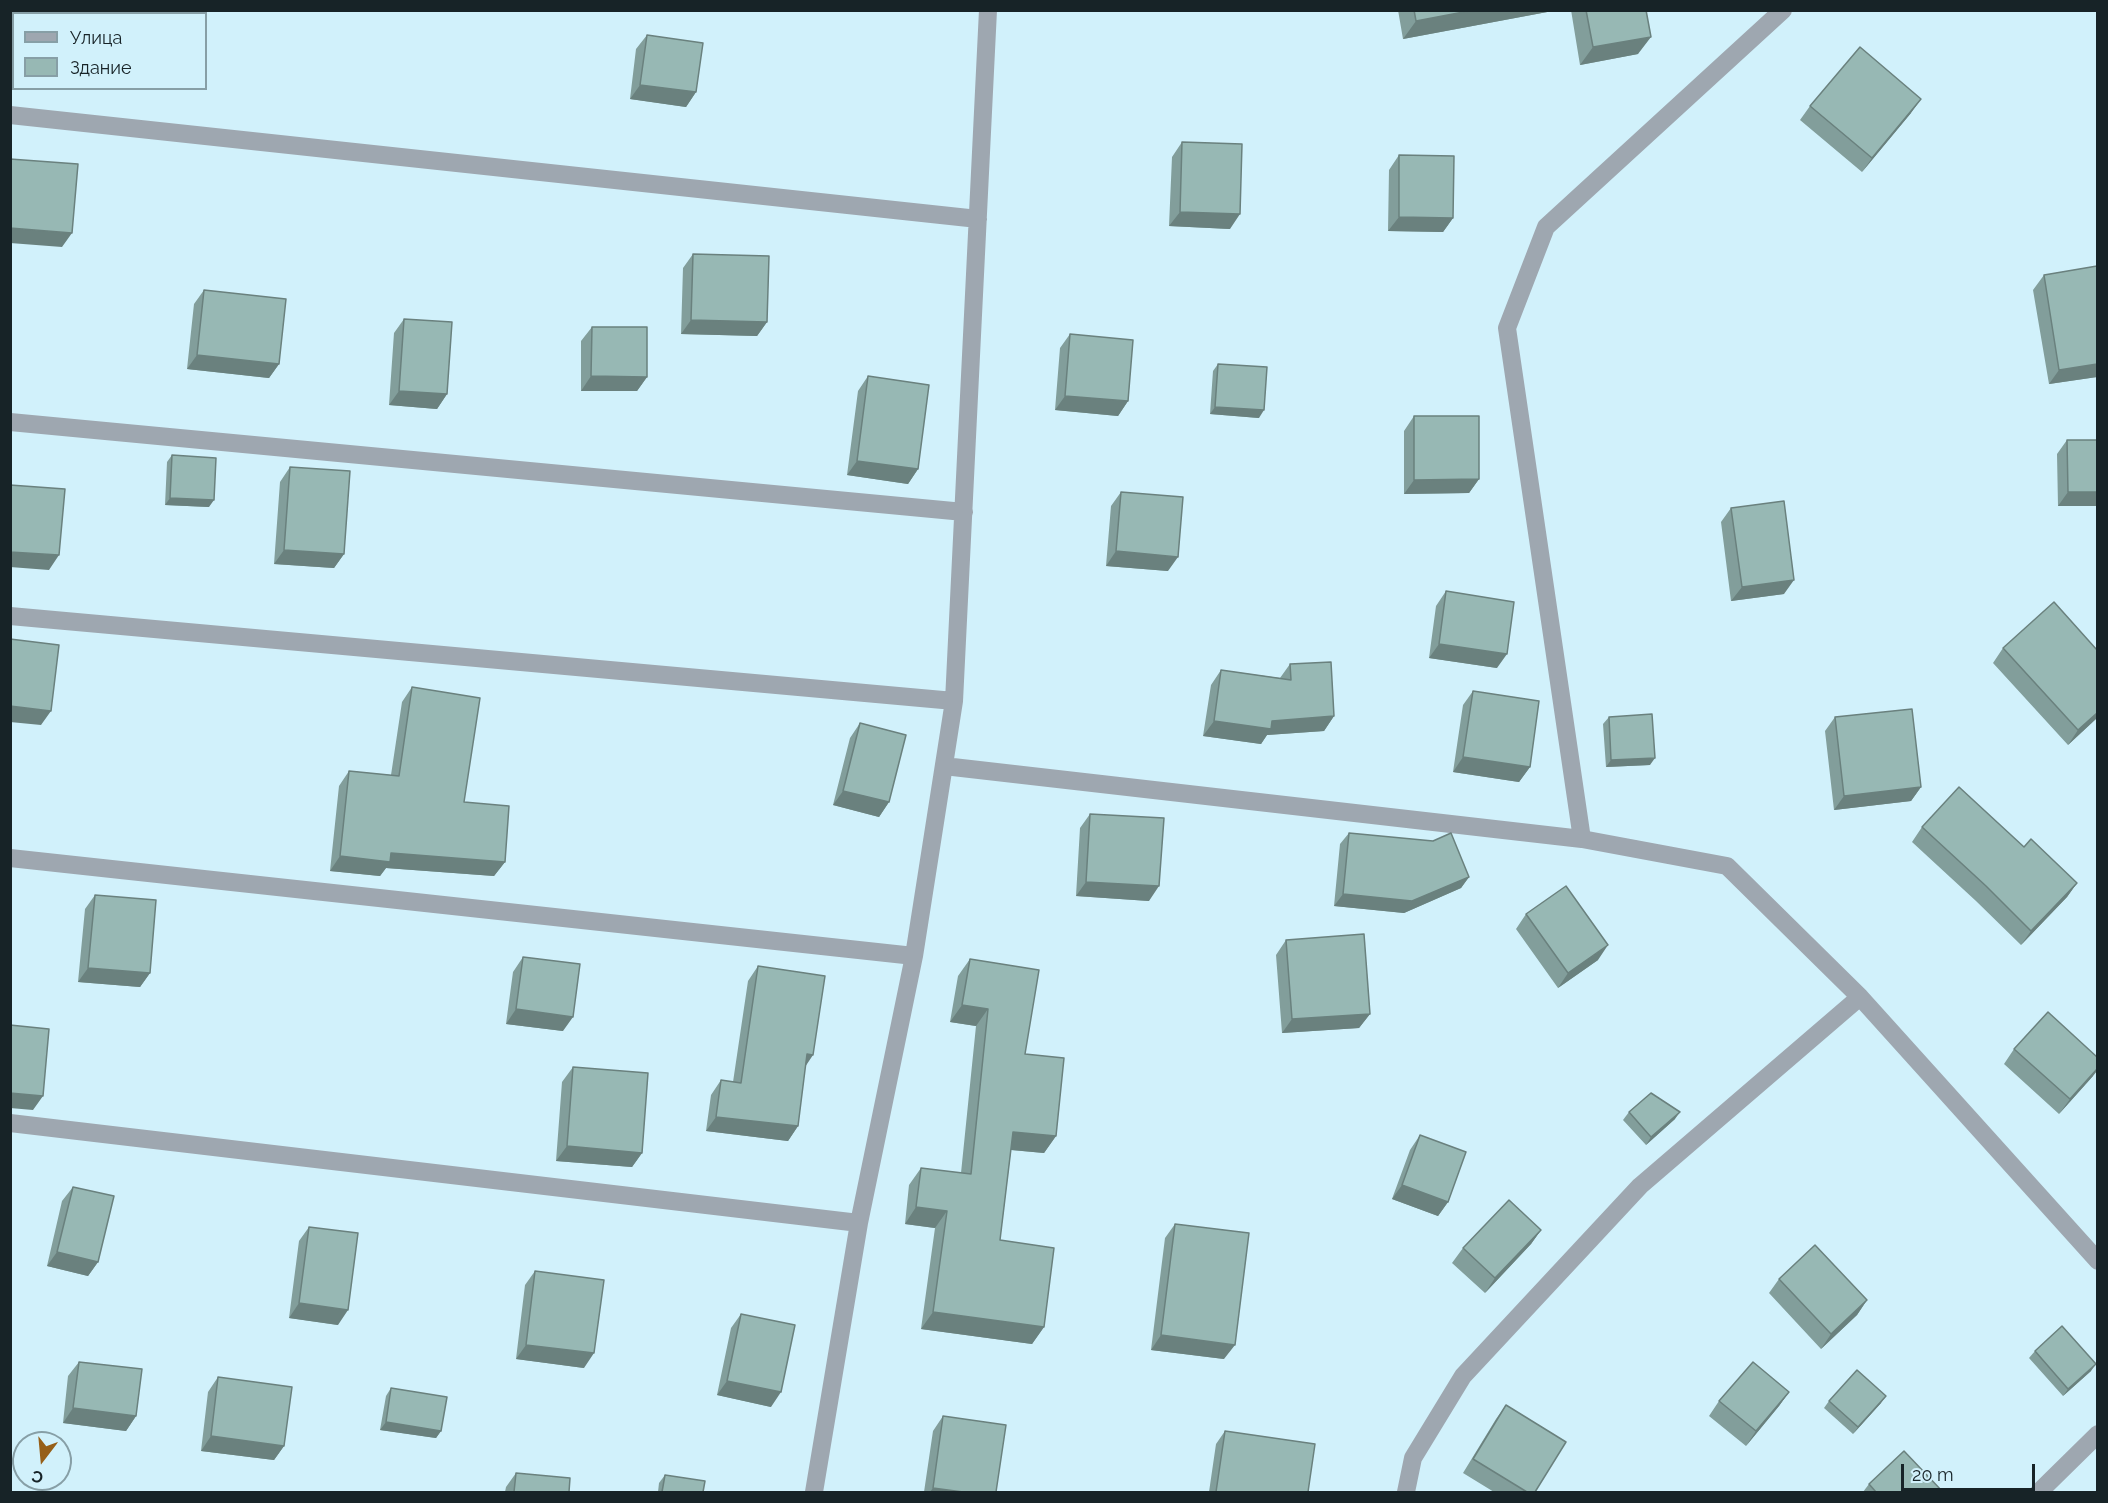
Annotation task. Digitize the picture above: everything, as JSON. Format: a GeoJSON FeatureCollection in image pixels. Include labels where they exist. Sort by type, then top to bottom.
{"type":"FeatureCollection","features":[{"type":"Feature","properties":{"kind":"street"},"geometry":{"type":"LineString","coordinates":[[814,1492],[859,1223],[914,956],[954,701],[988,10]]}},
{"type":"Feature","properties":{"kind":"street"},"geometry":{"type":"LineString","coordinates":[[1582,839],[1507,328],[1546,227],[1783,10]]}},
{"type":"Feature","properties":{"kind":"street"},"geometry":{"type":"LineString","coordinates":[[10,115],[978,219]]}},
{"type":"Feature","properties":{"kind":"street"},"geometry":{"type":"LineString","coordinates":[[10,422],[964,512]]}},
{"type":"Feature","properties":{"kind":"street"},"geometry":{"type":"LineString","coordinates":[[10,616],[954,701]]}},
{"type":"Feature","properties":{"kind":"street"},"geometry":{"type":"LineString","coordinates":[[944,766],[1582,839],[1727,866],[1860,997],[2097,1261]]}},
{"type":"Feature","properties":{"kind":"street"},"geometry":{"type":"LineString","coordinates":[[10,858],[914,956]]}},
{"type":"Feature","properties":{"kind":"street"},"geometry":{"type":"LineString","coordinates":[[1406,1492],[1413,1458],[1463,1376],[1640,1186],[1860,997]]}},
{"type":"Feature","properties":{"kind":"street"},"geometry":{"type":"LineString","coordinates":[[10,1123],[859,1223]]}},
{"type":"Feature","properties":{"kind":"street"},"geometry":{"type":"LineString","coordinates":[[2038,1492],[2097,1434]]}},
{"type":"Feature","properties":{"kind":"building"},"geometry":{"type":"Polygon","coordinates":[[[131,10],[174,10],[174,12],[131,12],[131,10]]]}},
{"type":"Feature","properties":{"kind":"building"},"geometry":{"type":"Polygon","coordinates":[[[1414,10],[1474,10],[1416,21],[1414,10]]]}},
{"type":"Feature","properties":{"kind":"building"},"geometry":{"type":"Polygon","coordinates":[[[1586,10],[1646,10],[1651,37],[1593,47],[1586,10]]]}},
{"type":"Feature","properties":{"kind":"building"},"geometry":{"type":"Polygon","coordinates":[[[647,35],[703,43],[696,92],[640,85],[647,35]]]}},
{"type":"Feature","properties":{"kind":"building"},"geometry":{"type":"Polygon","coordinates":[[[1860,47],[1921,99],[1872,158],[1810,106],[1860,47]]]}},
{"type":"Feature","properties":{"kind":"building"},"geometry":{"type":"Polygon","coordinates":[[[1182,142],[1242,144],[1240,214],[1180,212],[1182,142]]]}},
{"type":"Feature","properties":{"kind":"building"},"geometry":{"type":"Polygon","coordinates":[[[1399,155],[1454,156],[1453,218],[1399,217],[1399,155]]]}},
{"type":"Feature","properties":{"kind":"building"},"geometry":{"type":"Polygon","coordinates":[[[10,159],[78,164],[72,233],[10,228],[10,159]]]}},
{"type":"Feature","properties":{"kind":"building"},"geometry":{"type":"Polygon","coordinates":[[[693,254],[769,256],[767,322],[691,320],[693,254]]]}},
{"type":"Feature","properties":{"kind":"building"},"geometry":{"type":"Polygon","coordinates":[[[2097,266],[2097,364],[2059,370],[2044,275],[2097,266]]]}},
{"type":"Feature","properties":{"kind":"building"},"geometry":{"type":"Polygon","coordinates":[[[204,290],[286,299],[279,364],[197,355],[204,290]]]}},
{"type":"Feature","properties":{"kind":"building"},"geometry":{"type":"Polygon","coordinates":[[[404,319],[452,322],[447,394],[399,391],[404,319]]]}},
{"type":"Feature","properties":{"kind":"building"},"geometry":{"type":"Polygon","coordinates":[[[592,327],[647,327],[647,377],[591,376],[592,327]]]}},
{"type":"Feature","properties":{"kind":"building"},"geometry":{"type":"Polygon","coordinates":[[[1070,334],[1133,340],[1128,401],[1065,396],[1070,334]]]}},
{"type":"Feature","properties":{"kind":"building"},"geometry":{"type":"Polygon","coordinates":[[[1218,364],[1267,367],[1264,410],[1215,407],[1218,364]]]}},
{"type":"Feature","properties":{"kind":"building"},"geometry":{"type":"Polygon","coordinates":[[[868,376],[929,385],[918,469],[857,461],[868,376]]]}},
{"type":"Feature","properties":{"kind":"building"},"geometry":{"type":"Polygon","coordinates":[[[1414,416],[1479,416],[1479,479],[1414,480],[1414,416]]]}},
{"type":"Feature","properties":{"kind":"building"},"geometry":{"type":"Polygon","coordinates":[[[2067,440],[2097,440],[2097,492],[2068,492],[2067,440]]]}},
{"type":"Feature","properties":{"kind":"building"},"geometry":{"type":"Polygon","coordinates":[[[172,455],[216,458],[214,500],[170,498],[172,455]]]}},
{"type":"Feature","properties":{"kind":"building"},"geometry":{"type":"Polygon","coordinates":[[[290,467],[350,471],[344,554],[284,550],[290,467]]]}},
{"type":"Feature","properties":{"kind":"building"},"geometry":{"type":"Polygon","coordinates":[[[10,485],[65,489],[59,555],[10,552],[10,485]]]}},
{"type":"Feature","properties":{"kind":"building"},"geometry":{"type":"Polygon","coordinates":[[[1121,492],[1183,497],[1178,557],[1116,551],[1121,492]]]}},
{"type":"Feature","properties":{"kind":"building"},"geometry":{"type":"Polygon","coordinates":[[[1784,501],[1794,580],[1742,587],[1731,508],[1784,501]]]}},
{"type":"Feature","properties":{"kind":"building"},"geometry":{"type":"Polygon","coordinates":[[[1446,591],[1514,602],[1507,654],[1439,644],[1446,591]]]}},
{"type":"Feature","properties":{"kind":"building"},"geometry":{"type":"Polygon","coordinates":[[[2054,602],[2097,650],[2097,713],[2078,730],[2003,648],[2054,602]]]}},
{"type":"Feature","properties":{"kind":"building"},"geometry":{"type":"Polygon","coordinates":[[[10,639],[59,645],[51,711],[10,706],[10,639]]]}},
{"type":"Feature","properties":{"kind":"building"},"geometry":{"type":"Polygon","coordinates":[[[1331,662],[1334,716],[1272,721],[1271,729],[1214,721],[1221,670],[1291,680],[1290,664],[1331,662]]]}},
{"type":"Feature","properties":{"kind":"building"},"geometry":{"type":"Polygon","coordinates":[[[412,687],[480,698],[464,802],[509,806],[505,862],[391,853],[390,862],[340,856],[349,771],[399,776],[412,687]]]}},
{"type":"Feature","properties":{"kind":"building"},"geometry":{"type":"Polygon","coordinates":[[[1473,691],[1539,701],[1530,767],[1463,757],[1473,691]]]}},
{"type":"Feature","properties":{"kind":"building"},"geometry":{"type":"Polygon","coordinates":[[[1912,709],[1921,787],[1844,796],[1835,717],[1912,709]]]}},
{"type":"Feature","properties":{"kind":"building"},"geometry":{"type":"Polygon","coordinates":[[[1652,714],[1655,758],[1611,760],[1609,717],[1652,714]]]}},
{"type":"Feature","properties":{"kind":"building"},"geometry":{"type":"Polygon","coordinates":[[[860,723],[906,735],[889,802],[843,791],[860,723]]]}},
{"type":"Feature","properties":{"kind":"building"},"geometry":{"type":"Polygon","coordinates":[[[1959,787],[2024,847],[2031,839],[2077,883],[2031,931],[1922,827],[1959,787]]]}},
{"type":"Feature","properties":{"kind":"building"},"geometry":{"type":"Polygon","coordinates":[[[1090,814],[1164,818],[1159,886],[1086,882],[1090,814]]]}},
{"type":"Feature","properties":{"kind":"building"},"geometry":{"type":"Polygon","coordinates":[[[1349,833],[1433,841],[1451,833],[1469,877],[1412,901],[1343,894],[1349,833]]]}},
{"type":"Feature","properties":{"kind":"building"},"geometry":{"type":"Polygon","coordinates":[[[1566,886],[1608,945],[1568,973],[1526,914],[1566,886]]]}},
{"type":"Feature","properties":{"kind":"building"},"geometry":{"type":"Polygon","coordinates":[[[95,895],[156,900],[150,973],[88,968],[95,895]]]}},
{"type":"Feature","properties":{"kind":"building"},"geometry":{"type":"Polygon","coordinates":[[[1364,934],[1370,1014],[1292,1019],[1286,940],[1364,934]]]}},
{"type":"Feature","properties":{"kind":"building"},"geometry":{"type":"Polygon","coordinates":[[[523,957],[580,964],[573,1017],[516,1009],[523,957]]]}},
{"type":"Feature","properties":{"kind":"building"},"geometry":{"type":"Polygon","coordinates":[[[970,959],[1039,970],[1025,1054],[1064,1058],[1056,1136],[1013,1132],[1000,1240],[1054,1248],[1044,1327],[933,1312],[947,1211],[916,1207],[921,1168],[971,1174],[988,1009],[962,1005],[970,959]]]}},
{"type":"Feature","properties":{"kind":"building"},"geometry":{"type":"Polygon","coordinates":[[[758,966],[825,976],[813,1055],[807,1054],[798,1126],[716,1117],[721,1080],[741,1083],[758,966]]]}},
{"type":"Feature","properties":{"kind":"building"},"geometry":{"type":"Polygon","coordinates":[[[2048,1012],[2097,1057],[2097,1069],[2070,1099],[2014,1049],[2048,1012]]]}},
{"type":"Feature","properties":{"kind":"building"},"geometry":{"type":"Polygon","coordinates":[[[10,1025],[49,1029],[43,1096],[10,1093],[10,1025]]]}},
{"type":"Feature","properties":{"kind":"building"},"geometry":{"type":"Polygon","coordinates":[[[573,1067],[648,1073],[642,1153],[567,1146],[573,1067]]]}},
{"type":"Feature","properties":{"kind":"building"},"geometry":{"type":"Polygon","coordinates":[[[1651,1093],[1680,1112],[1651,1137],[1629,1112],[1651,1093]]]}},
{"type":"Feature","properties":{"kind":"building"},"geometry":{"type":"Polygon","coordinates":[[[1420,1135],[1466,1152],[1448,1202],[1402,1185],[1420,1135]]]}},
{"type":"Feature","properties":{"kind":"building"},"geometry":{"type":"Polygon","coordinates":[[[73,1187],[114,1196],[98,1262],[57,1252],[73,1187]]]}},
{"type":"Feature","properties":{"kind":"building"},"geometry":{"type":"Polygon","coordinates":[[[1509,1200],[1541,1230],[1495,1278],[1463,1248],[1509,1200]]]}},
{"type":"Feature","properties":{"kind":"building"},"geometry":{"type":"Polygon","coordinates":[[[1175,1224],[1249,1233],[1235,1345],[1161,1335],[1175,1224]]]}},
{"type":"Feature","properties":{"kind":"building"},"geometry":{"type":"Polygon","coordinates":[[[309,1227],[358,1233],[348,1310],[299,1303],[309,1227]]]}},
{"type":"Feature","properties":{"kind":"building"},"geometry":{"type":"Polygon","coordinates":[[[1815,1245],[1867,1300],[1831,1334],[1779,1279],[1815,1245]]]}},
{"type":"Feature","properties":{"kind":"building"},"geometry":{"type":"Polygon","coordinates":[[[535,1271],[604,1280],[594,1353],[526,1345],[535,1271]]]}},
{"type":"Feature","properties":{"kind":"building"},"geometry":{"type":"Polygon","coordinates":[[[741,1314],[795,1325],[781,1392],[727,1381],[741,1314]]]}},
{"type":"Feature","properties":{"kind":"building"},"geometry":{"type":"Polygon","coordinates":[[[2062,1326],[2096,1364],[2068,1389],[2035,1351],[2062,1326]]]}},
{"type":"Feature","properties":{"kind":"building"},"geometry":{"type":"Polygon","coordinates":[[[79,1362],[142,1369],[136,1416],[73,1408],[79,1362]]]}},
{"type":"Feature","properties":{"kind":"building"},"geometry":{"type":"Polygon","coordinates":[[[1753,1362],[1789,1392],[1756,1431],[1719,1401],[1753,1362]]]}},
{"type":"Feature","properties":{"kind":"building"},"geometry":{"type":"Polygon","coordinates":[[[1857,1370],[1886,1396],[1858,1427],[1829,1401],[1857,1370]]]}},
{"type":"Feature","properties":{"kind":"building"},"geometry":{"type":"Polygon","coordinates":[[[218,1377],[292,1387],[284,1446],[211,1436],[218,1377]]]}},
{"type":"Feature","properties":{"kind":"building"},"geometry":{"type":"Polygon","coordinates":[[[391,1388],[447,1397],[441,1431],[386,1422],[391,1388]]]}},
{"type":"Feature","properties":{"kind":"building"},"geometry":{"type":"Polygon","coordinates":[[[1506,1405],[1566,1442],[1535,1492],[1527,1492],[1473,1459],[1506,1405]]]}},
{"type":"Feature","properties":{"kind":"building"},"geometry":{"type":"Polygon","coordinates":[[[943,1416],[1006,1425],[996,1492],[963,1492],[933,1488],[943,1416]]]}},
{"type":"Feature","properties":{"kind":"building"},"geometry":{"type":"Polygon","coordinates":[[[1225,1431],[1315,1444],[1308,1492],[1216,1492],[1225,1431]]]}},
{"type":"Feature","properties":{"kind":"building"},"geometry":{"type":"Polygon","coordinates":[[[1904,1451],[1943,1492],[1876,1492],[1869,1484],[1904,1451]]]}},
{"type":"Feature","properties":{"kind":"building"},"geometry":{"type":"Polygon","coordinates":[[[516,1473],[570,1478],[569,1492],[514,1492],[516,1473]]]}},
{"type":"Feature","properties":{"kind":"building"},"geometry":{"type":"Polygon","coordinates":[[[665,1475],[705,1481],[703,1492],[662,1492],[665,1475]]]}}]}
